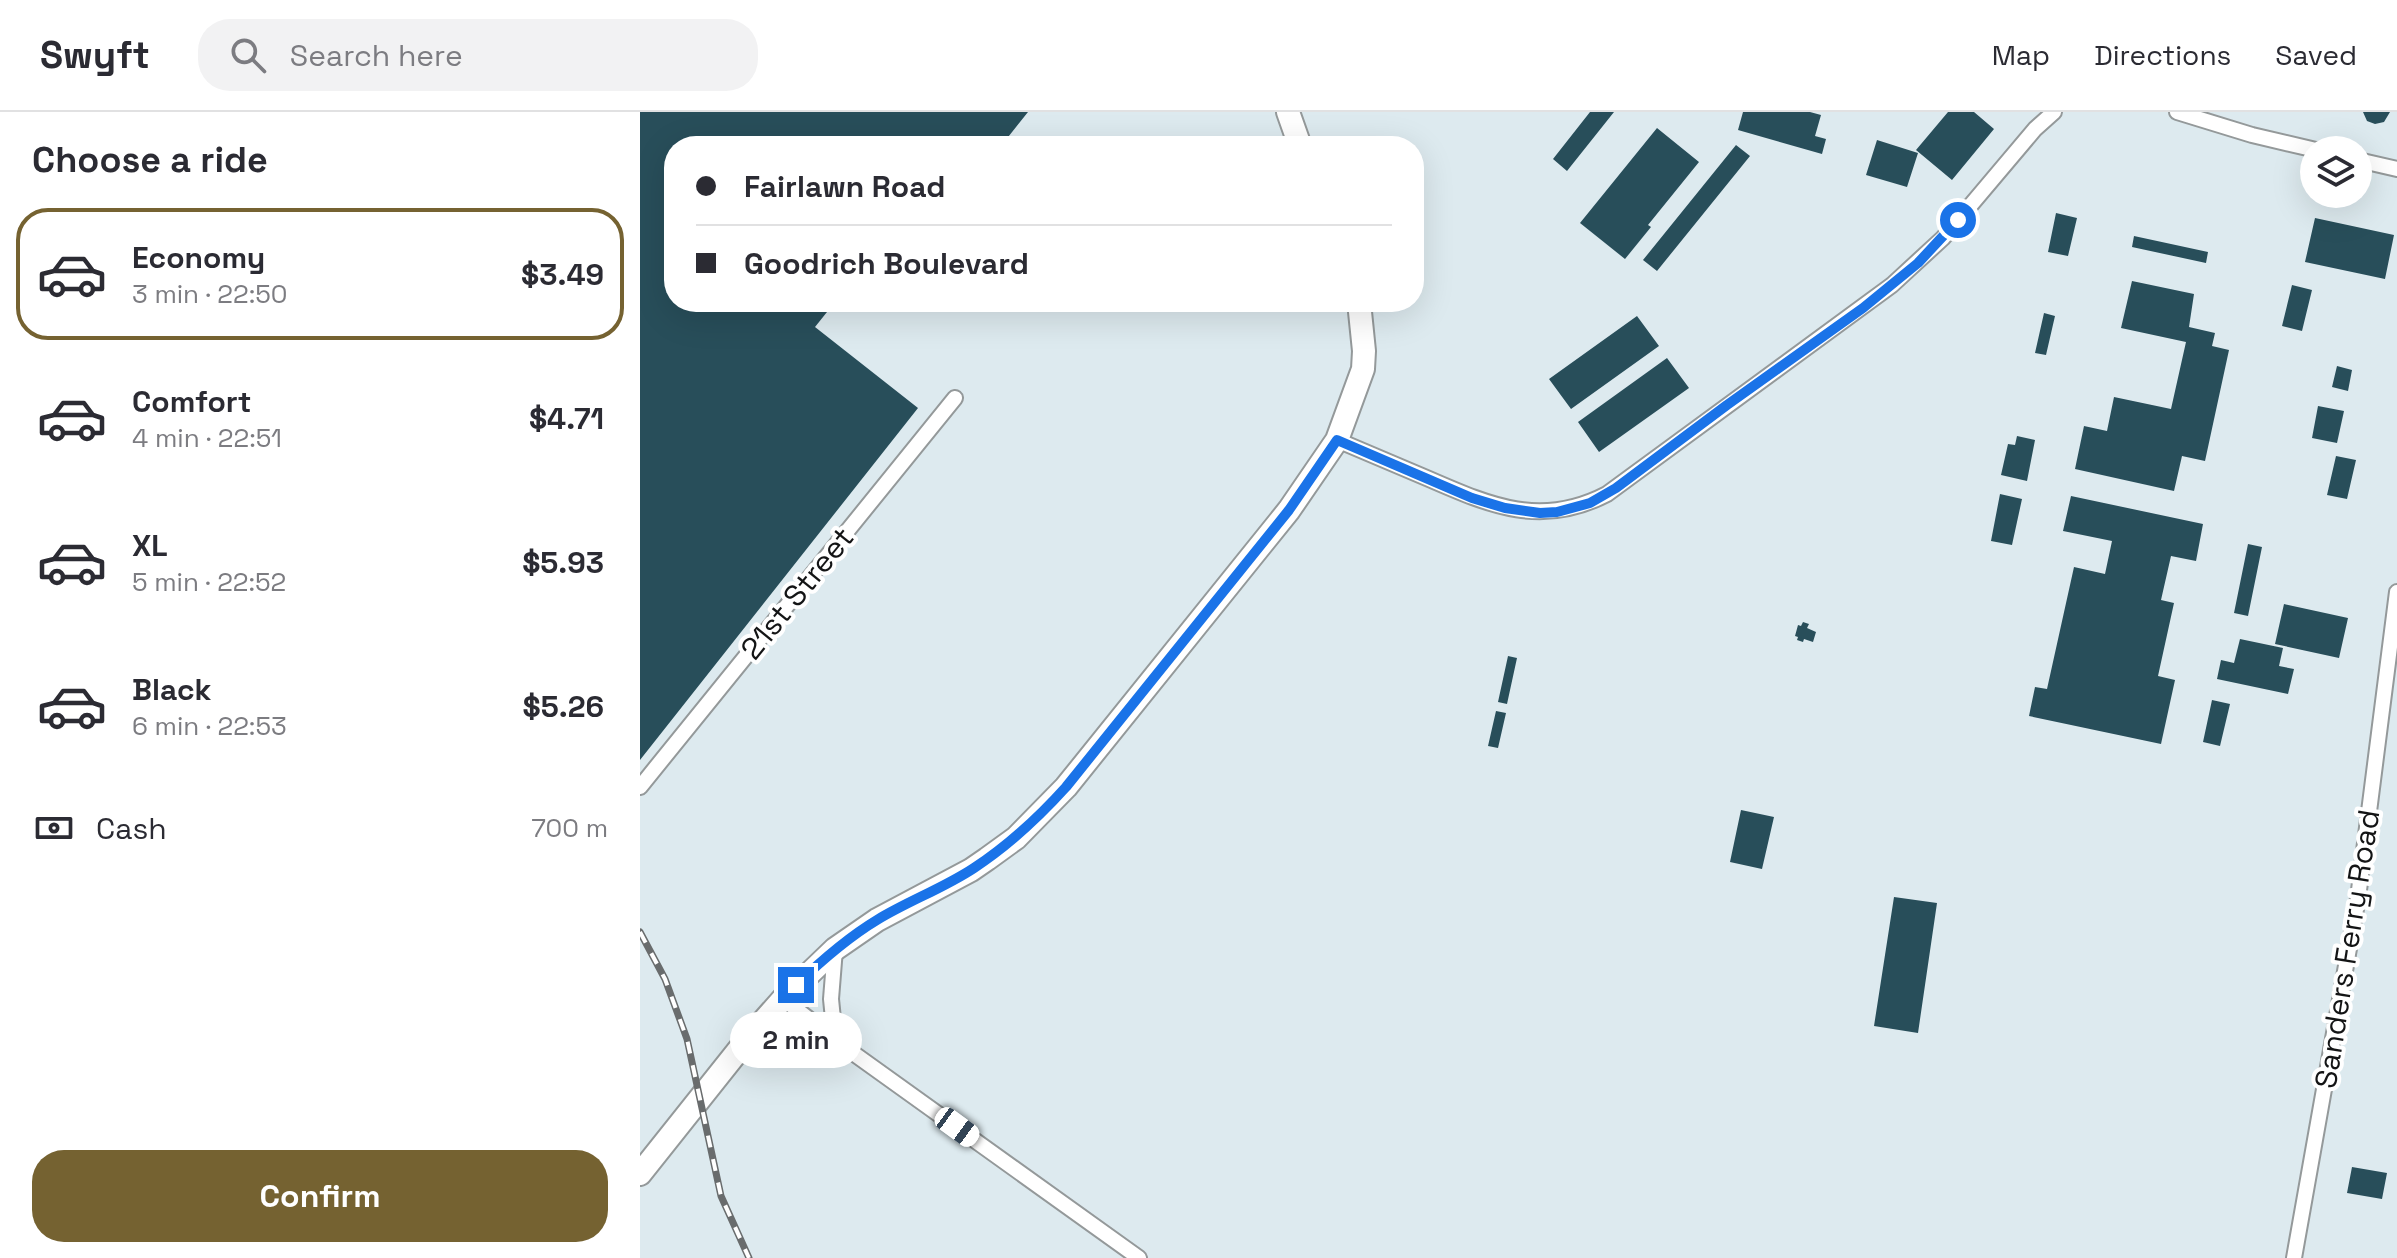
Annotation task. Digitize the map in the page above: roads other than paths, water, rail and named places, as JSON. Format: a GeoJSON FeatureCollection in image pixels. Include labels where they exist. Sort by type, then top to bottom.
{"type":"FeatureCollection","features":[{"type":"Feature","properties":{"kind":"street"},"geometry":{"type":"LineString","coordinates":[[1288,112],[1296,136]]}},
{"type":"Feature","properties":{"kind":"street"},"geometry":{"type":"LineString","coordinates":[[1337,440],[1472,498],[1505,508],[1557,512],[1590,503],[1616,488],[1892,285],[1943,238],[2035,129],[2054,112]]}},
{"type":"Feature","properties":{"kind":"street"},"geometry":{"type":"LineString","coordinates":[[2177,112],[2300,146]]}},
{"type":"Feature","properties":{"kind":"street"},"geometry":{"type":"LineString","coordinates":[[2372,163],[2397,169]]}},
{"type":"Feature","properties":{"kind":"street"},"geometry":{"type":"LineString","coordinates":[[640,1174],[745,1042],[783,999],[835,949],[877,920],[971,870],[1016,838],[1066,787],[1289,510],[1337,440],[1363,369],[1360,312]]}},
{"type":"Feature","properties":{"kind":"street","name":"21st Street"},"geometry":{"type":"LineString","coordinates":[[640,787],[955,398]]}},
{"type":"Feature","properties":{"kind":"street","name":"Sanders Ferry Road"},"geometry":{"type":"LineString","coordinates":[[2294,1258],[2358,898],[2397,592]]}},
{"type":"Feature","properties":{"kind":"street"},"geometry":{"type":"LineString","coordinates":[[835,949],[831,999],[835,1039]]}},
{"type":"Feature","properties":{"kind":"street"},"geometry":{"type":"LineString","coordinates":[[783,999],[1139,1258]]}},
{"type":"Feature","properties":{"kind":"railway"},"geometry":{"type":"LineString","coordinates":[[640,932],[665,979],[687,1039],[721,1196],[749,1258]]}}]}
